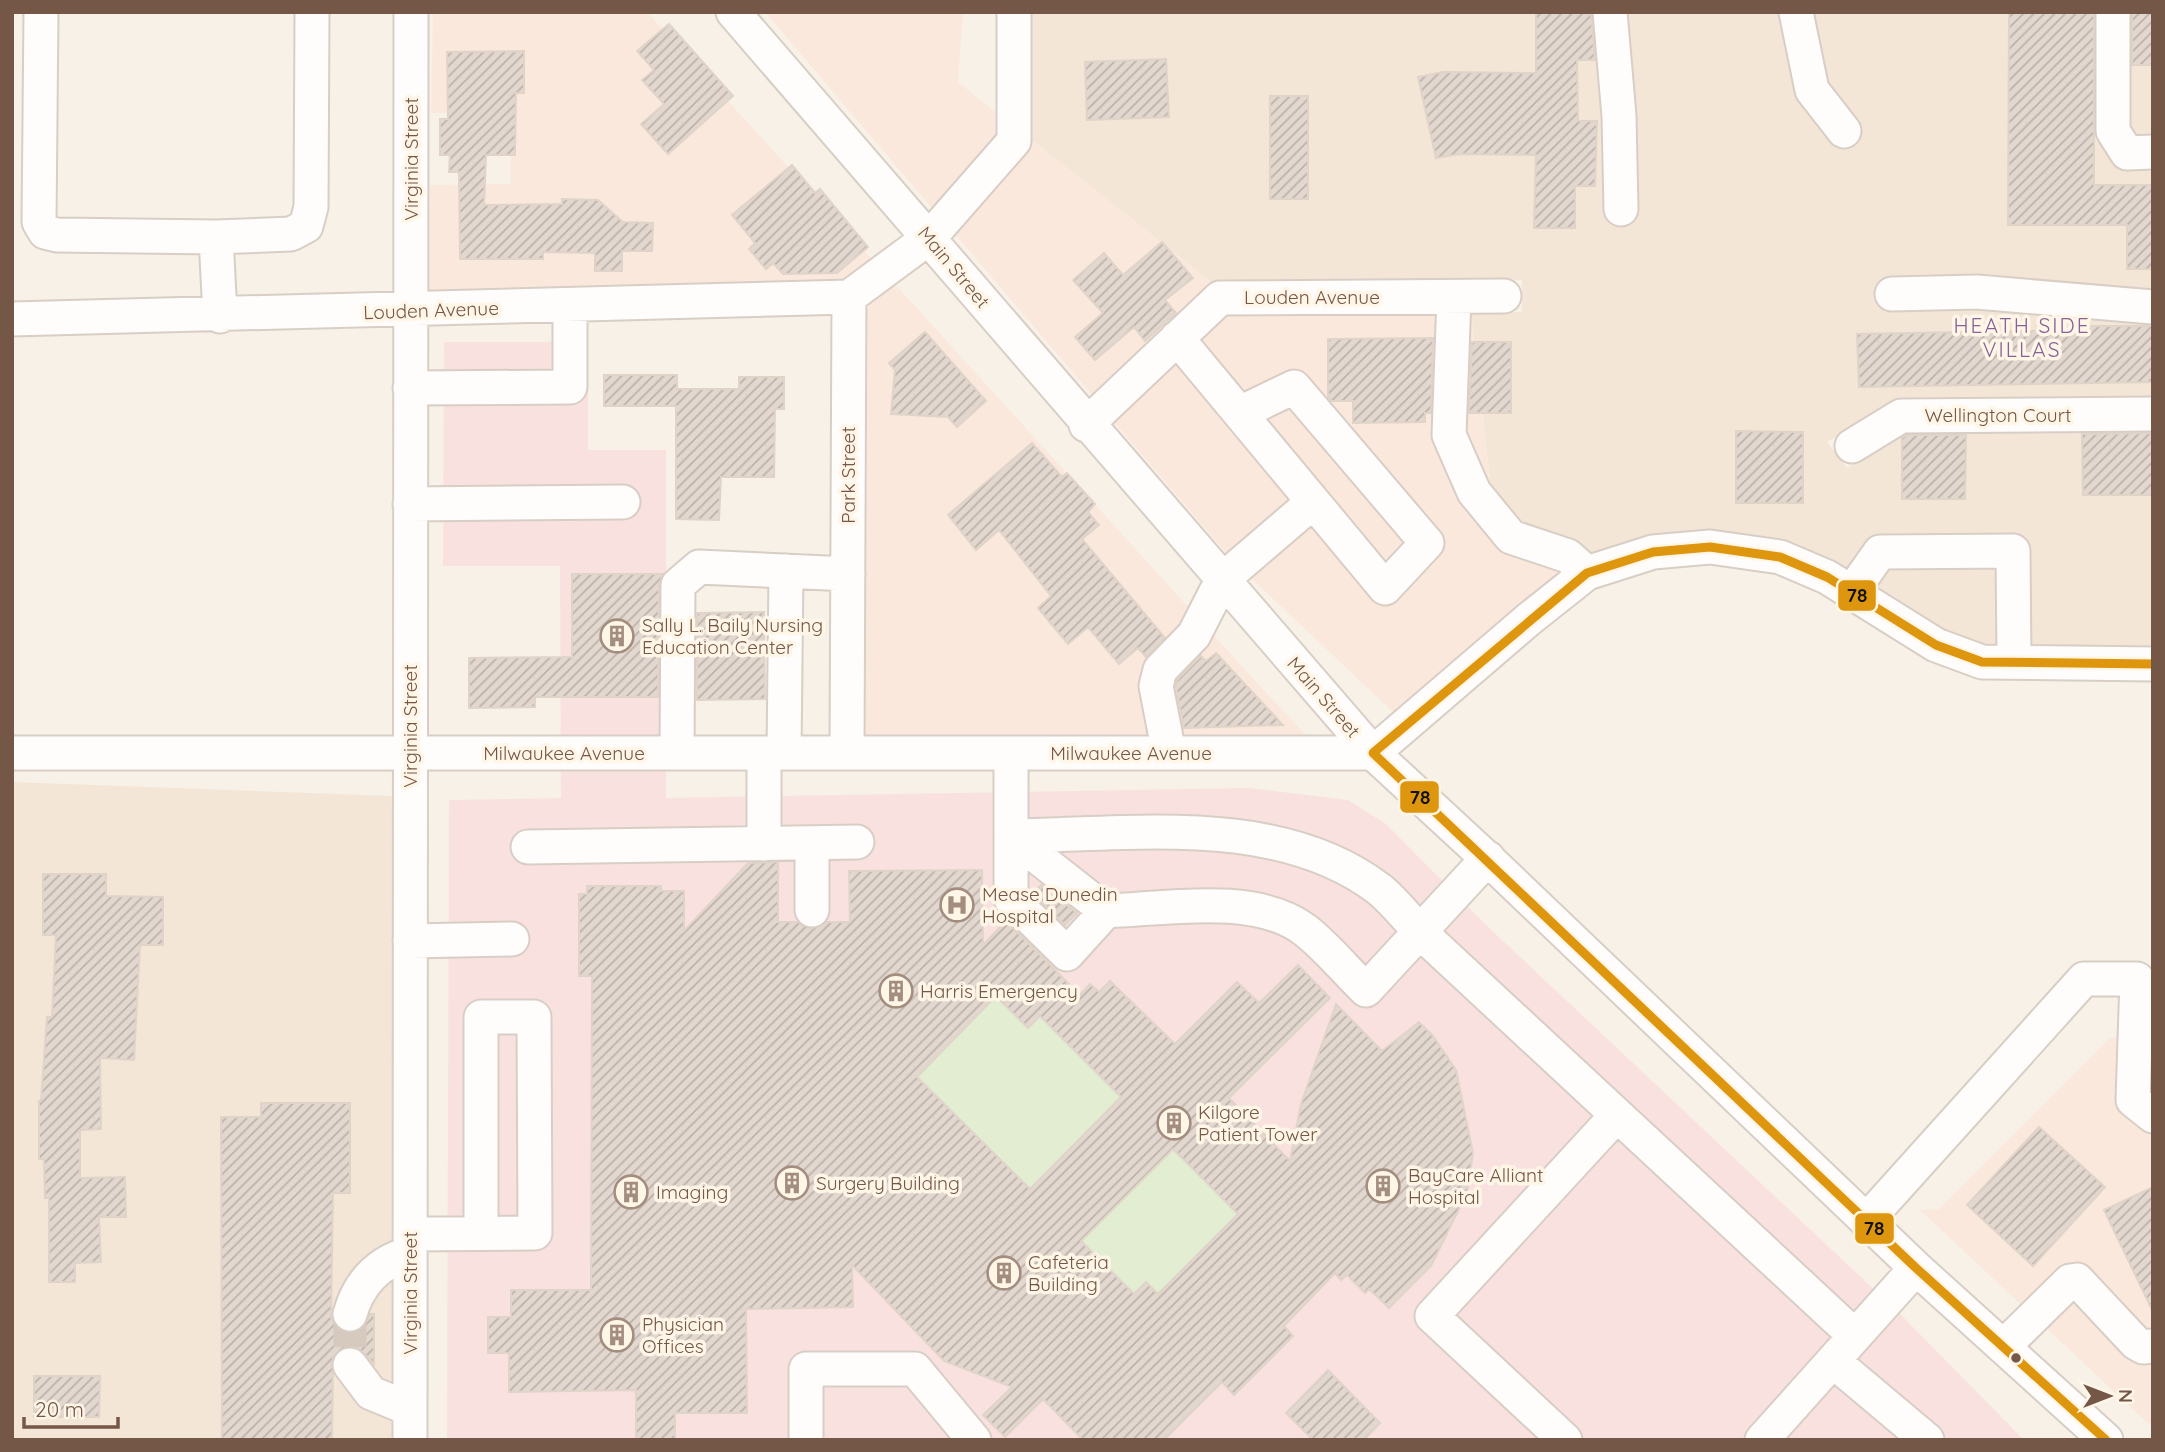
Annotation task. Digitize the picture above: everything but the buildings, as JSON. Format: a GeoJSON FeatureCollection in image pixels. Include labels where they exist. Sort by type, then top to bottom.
{"type":"FeatureCollection","features":[{"type":"Feature","properties":{"kind":"street"},"geometry":{"type":"LineString","coordinates":[[41,12],[39,222],[46,232],[57,235],[216,237],[291,234],[306,226],[311,207],[312,12]]}},
{"type":"Feature","properties":{"kind":"street","name":"Virginia Street"},"geometry":{"type":"LineString","coordinates":[[410,1424],[411,12]]}},
{"type":"Feature","properties":{"kind":"street","name":"Main Street"},"geometry":{"type":"LineString","coordinates":[[733,12],[930,237],[1086,425],[1373,753],[1488,858],[1916,1268],[2105,1439]]}},
{"type":"Feature","properties":{"kind":"street"},"geometry":{"type":"LineString","coordinates":[[849,297],[930,237],[1014,141],[1014,12]]}},
{"type":"Feature","properties":{"kind":"street"},"geometry":{"type":"LineString","coordinates":[[1610,12],[1619,116],[1622,209]]}},
{"type":"Feature","properties":{"kind":"street"},"geometry":{"type":"LineString","coordinates":[[1796,12],[1796,24],[1812,90],[1844,131]]}},
{"type":"Feature","properties":{"kind":"street"},"geometry":{"type":"LineString","coordinates":[[2113,12],[2113,131],[2127,153],[2153,152]]}},
{"type":"Feature","properties":{"kind":"street"},"geometry":{"type":"LineString","coordinates":[[216,237],[220,316]]}},
{"type":"Feature","properties":{"kind":"street"},"geometry":{"type":"LineString","coordinates":[[1892,294],[1977,292],[2153,307]]}},
{"type":"Feature","properties":{"kind":"street","name":"Louden Avenue"},"geometry":{"type":"LineString","coordinates":[[1086,425],[1220,298],[1504,296]]}},
{"type":"Feature","properties":{"kind":"street","name":"Louden Avenue"},"geometry":{"type":"LineString","coordinates":[[12,319],[220,316],[849,297]]}},
{"type":"Feature","properties":{"kind":"street","name":"Park Street"},"geometry":{"type":"LineString","coordinates":[[847,753],[849,297]]}},
{"type":"Feature","properties":{"kind":"street"},"geometry":{"type":"LineString","coordinates":[[1454,297],[1449,435],[1474,492],[1511,537],[1569,556],[1587,573]]}},
{"type":"Feature","properties":{"kind":"street"},"geometry":{"type":"LineString","coordinates":[[410,388],[570,387],[570,306]]}},
{"type":"Feature","properties":{"kind":"street"},"geometry":{"type":"LineString","coordinates":[[1177,338],[1240,414],[1313,502],[1385,588],[1427,543],[1294,387],[1240,414]]}},
{"type":"Feature","properties":{"kind":"street","name":"Wellington Court"},"geometry":{"type":"LineString","coordinates":[[1852,446],[1901,416],[2153,414]]}},
{"type":"Feature","properties":{"kind":"street"},"geometry":{"type":"LineString","coordinates":[[410,504],[623,502]]}},
{"type":"Feature","properties":{"kind":"street"},"geometry":{"type":"LineString","coordinates":[[1169,753],[1156,686],[1160,670],[1194,635],[1222,580],[1313,502]]}},
{"type":"Feature","properties":{"kind":"street"},"geometry":{"type":"LineString","coordinates":[[1373,753],[1529,619],[1587,573],[1653,552],[1710,547],[1780,556],[1827,577],[1936,645],[1982,662],[2153,664]]}},
{"type":"Feature","properties":{"kind":"street"},"geometry":{"type":"LineString","coordinates":[[1851,593],[1880,552],[2012,551],[2014,661]]}},
{"type":"Feature","properties":{"kind":"street"},"geometry":{"type":"LineString","coordinates":[[677,753],[678,585],[699,567],[848,574]]}},
{"type":"Feature","properties":{"kind":"street"},"geometry":{"type":"LineString","coordinates":[[764,844],[774,753],[786,571]]}},
{"type":"Feature","properties":{"kind":"street","name":"Milwaukee Avenue"},"geometry":{"type":"LineString","coordinates":[[12,753],[1373,753]]}},
{"type":"Feature","properties":{"kind":"street"},"geometry":{"type":"LineString","coordinates":[[1011,753],[1011,899],[1067,954],[1106,911]]}},
{"type":"Feature","properties":{"kind":"street"},"geometry":{"type":"LineString","coordinates":[[1011,836],[1230,833],[1274,842],[1352,872],[1381,890],[1420,932],[1855,1336]]}},
{"type":"Feature","properties":{"kind":"street"},"geometry":{"type":"LineString","coordinates":[[1011,836],[1106,911],[1231,906],[1270,912],[1304,929],[1366,990],[1488,858]]}},
{"type":"Feature","properties":{"kind":"street"},"geometry":{"type":"LineString","coordinates":[[528,847],[857,842]]}},
{"type":"Feature","properties":{"kind":"street"},"geometry":{"type":"LineString","coordinates":[[812,843],[812,909]]}},
{"type":"Feature","properties":{"kind":"street"},"geometry":{"type":"LineString","coordinates":[[410,941],[512,939]]}},
{"type":"Feature","properties":{"kind":"street"},"geometry":{"type":"LineString","coordinates":[[1866,1221],[2084,979],[2137,979],[2133,1100],[2153,1116]]}},
{"type":"Feature","properties":{"kind":"street"},"geometry":{"type":"LineString","coordinates":[[350,1314],[362,1285],[378,1268],[410,1243],[481,1233],[535,1234],[534,1017],[481,1017],[481,1233]]}},
{"type":"Feature","properties":{"kind":"street"},"geometry":{"type":"LineString","coordinates":[[1565,1440],[1432,1316],[1617,1115]]}},
{"type":"Feature","properties":{"kind":"street"},"geometry":{"type":"LineString","coordinates":[[1762,1440],[1916,1268]]}},
{"type":"Feature","properties":{"kind":"street"},"geometry":{"type":"LineString","coordinates":[[2003,1348],[2070,1281],[2077,1280],[2136,1343],[2143,1347],[2153,1346]]}},
{"type":"Feature","properties":{"kind":"street"},"geometry":{"type":"LineString","coordinates":[[1833,1361],[1927,1440]]}},
{"type":"Feature","properties":{"kind":"street"},"geometry":{"type":"LineString","coordinates":[[350,1364],[372,1393],[410,1424]]}},
{"type":"Feature","properties":{"kind":"street"},"geometry":{"type":"LineString","coordinates":[[806,1440],[806,1369],[915,1369],[974,1440]]}},
{"type":"Feature","properties":{"kind":"shaded area"},"geometry":{"type":"Polygon","coordinates":[[[433,12],[647,12],[872,259],[843,281],[429,294],[430,185],[511,184],[510,112],[431,113],[433,12]]]}},
{"type":"Feature","properties":{"kind":"shaded area"},"geometry":{"type":"Polygon","coordinates":[[[765,12],[963,12],[958,82],[995,112],[995,135],[932,208],[765,12]]]}},
{"type":"Feature","properties":{"kind":"shaded area"},"geometry":{"type":"Polygon","coordinates":[[[1032,12],[2094,12],[2097,139],[2112,161],[2128,169],[2153,168],[2153,398],[1900,400],[1827,442],[1847,468],[1906,432],[2153,430],[2153,649],[1986,646],[1944,631],[1837,564],[1581,558],[1560,573],[1496,533],[1471,312],[1522,312],[1522,280],[1214,284],[1032,140],[1032,12]]]}},
{"type":"Feature","properties":{"kind":"shaded area"},"geometry":{"type":"Polygon","coordinates":[[[2131,12],[2153,12],[2153,136],[2138,137],[2131,126],[2131,12]]]}},
{"type":"Feature","properties":{"kind":"shaded area"},"geometry":{"type":"Polygon","coordinates":[[[1032,140],[1214,284],[1206,287],[1092,395],[955,234],[1028,150],[1032,140]]]}},
{"type":"Feature","properties":{"kind":"shaded area"},"geometry":{"type":"Polygon","coordinates":[[[895,284],[1308,737],[865,737],[868,304],[895,284]]]}},
{"type":"Feature","properties":{"kind":"shaded area"},"geometry":{"type":"Polygon","coordinates":[[[1471,312],[1496,533],[1560,573],[1394,713],[1233,561],[1114,422],[1228,314],[1471,312]]]}},
{"type":"Feature","properties":{"kind":"shaded area","name":"Mease Dunedin Hospital"},"geometry":{"type":"Polygon","coordinates":[[[444,342],[588,342],[588,450],[666,450],[666,798],[1249,788],[1348,800],[1386,824],[1485,924],[1898,1312],[2024,1440],[447,1440],[449,800],[561,798],[560,566],[443,566],[444,342]]]}},
{"type":"Feature","properties":{"kind":"shaded area"},"geometry":{"type":"Polygon","coordinates":[[[12,782],[392,796],[392,1440],[12,1440],[12,782]]]}},
{"type":"Feature","properties":{"kind":"shaded area"},"geometry":{"type":"Polygon","coordinates":[[[2153,1037],[2153,1428],[1920,1210],[1939,1209],[2110,1038],[2153,1037]]]}},
{"type":"Feature","properties":{"kind":"green space"},"geometry":{"type":"Polygon","coordinates":[[[996,996],[1040,1016],[1121,1097],[1057,1161],[1037,1197],[917,1077],[996,996]]]}},
{"type":"Feature","properties":{"kind":"green space"},"geometry":{"type":"Polygon","coordinates":[[[1173,1149],[1238,1214],[1179,1273],[1236,1373],[1146,1282],[1134,1294],[1081,1241],[1173,1149]]]}},
{"type":"Feature","properties":{"kind":"tunnel"},"geometry":{"type":"LineString","coordinates":[[350,1314],[350,1365]]}},
{"type":"Feature","properties":{"kind":"transit line","name":"78"},"geometry":{"type":"LineString","coordinates":[[2106,1440],[1916,1268],[1373,753],[1587,573],[1653,552],[1710,547],[1780,557],[1827,577],[1936,645],[1982,662],[2153,664]]}},
{"type":"Feature","properties":{"kind":"place","name":"Sally L. Baily Nursing Education Center"},"geometry":{"type":"Point","coordinates":[617,636]}},
{"type":"Feature","properties":{"kind":"place","name":"Mease Dunedin Hospital"},"geometry":{"type":"Point","coordinates":[957,905]}},
{"type":"Feature","properties":{"kind":"place","name":"Harris Emergency"},"geometry":{"type":"Point","coordinates":[896,991]}},
{"type":"Feature","properties":{"kind":"place","name":"Kilgore Patient Tower"},"geometry":{"type":"Point","coordinates":[1174,1123]}},
{"type":"Feature","properties":{"kind":"place","name":"Surgery Building"},"geometry":{"type":"Point","coordinates":[792,1183]}},
{"type":"Feature","properties":{"kind":"place","name":"BayCare Alliant Hospital"},"geometry":{"type":"Point","coordinates":[1383,1186]}},
{"type":"Feature","properties":{"kind":"place","name":"Imaging"},"geometry":{"type":"Point","coordinates":[631,1192]}},
{"type":"Feature","properties":{"kind":"place","name":"Cafeteria Building"},"geometry":{"type":"Point","coordinates":[1004,1273]}},
{"type":"Feature","properties":{"kind":"place","name":"Physician Offices"},"geometry":{"type":"Point","coordinates":[617,1335]}},
{"type":"Feature","properties":{"kind":"district","name":"HEATH SIDE VILLAS"},"geometry":{"type":"Point","coordinates":[2022,338]}}]}
